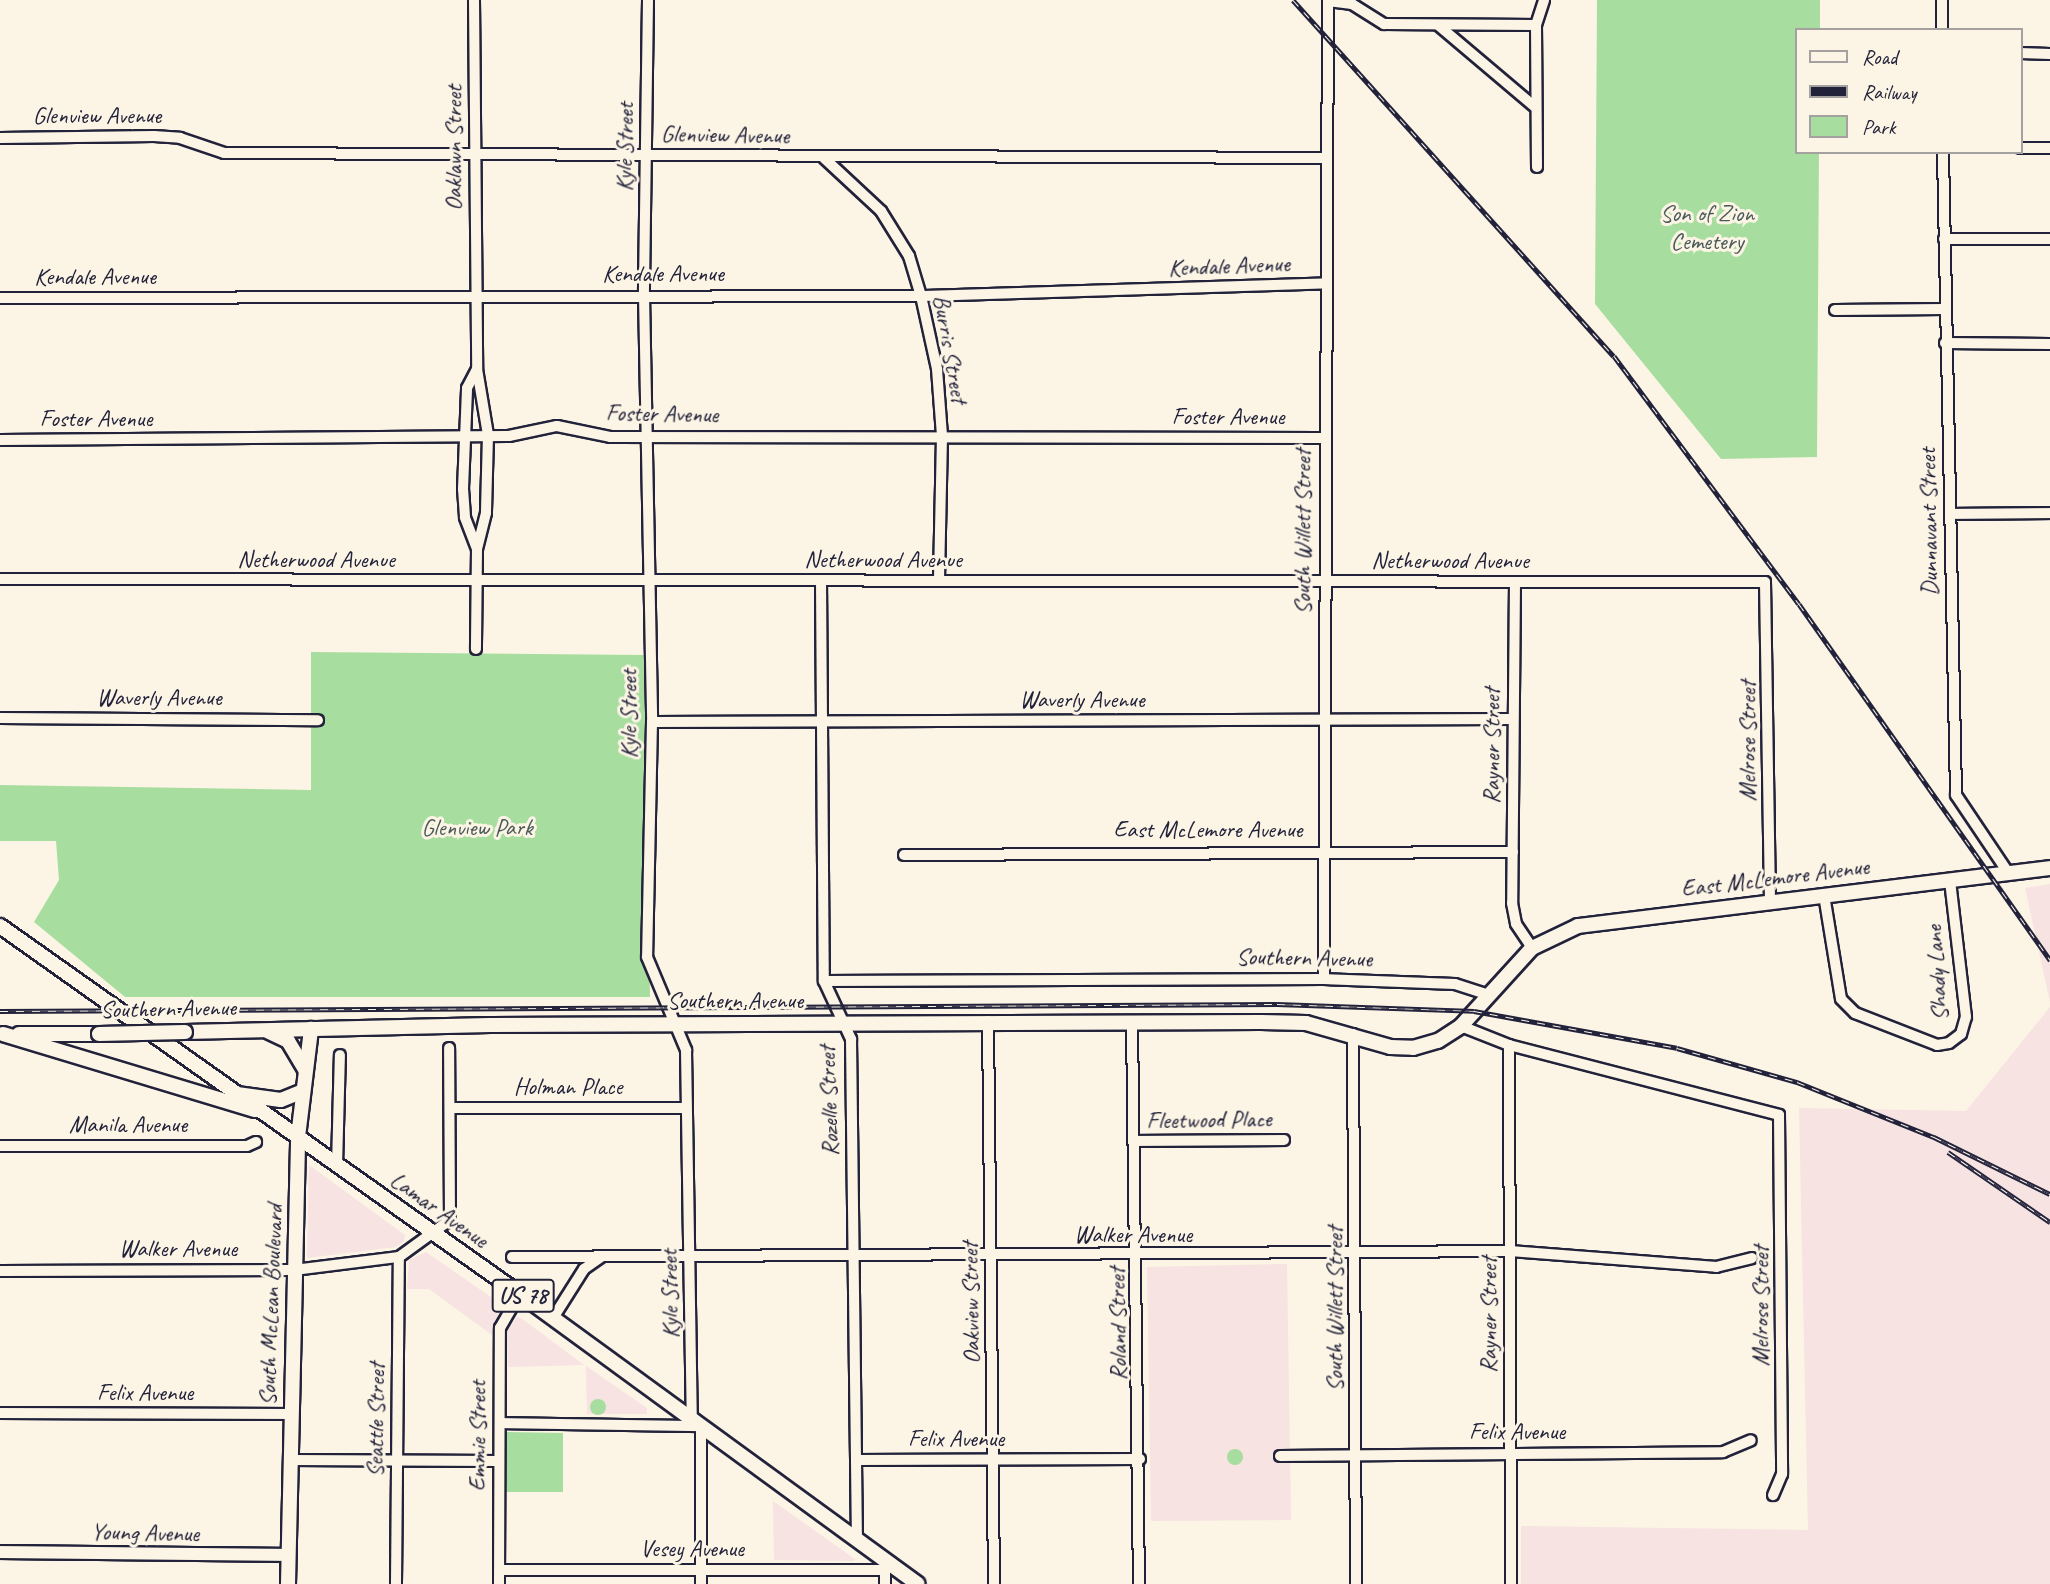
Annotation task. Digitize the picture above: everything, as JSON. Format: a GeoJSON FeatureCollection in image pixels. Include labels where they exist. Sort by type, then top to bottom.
{"type":"FeatureCollection","features":[{"type":"Feature","properties":{"kind":"main road","name":"East McLemore Avenue"},"geometry":{"type":"LineString","coordinates":[[1488,995],[1532,948],[1578,926],[2050,868]]}},
{"type":"Feature","properties":{"kind":"main road","name":"Lamar Avenue"},"geometry":{"type":"LineString","coordinates":[[2,929],[255,1110],[298,1137],[520,1294],[857,1541],[885,1566],[917,1584]]}},
{"type":"Feature","properties":{"kind":"main road","name":"Southern Avenue"},"geometry":{"type":"LineString","coordinates":[[1,1034],[490,1025],[988,1021],[1306,1023],[1353,1034],[1390,1047],[1413,1048],[1461,1026],[1488,995]]}},
{"type":"Feature","properties":{"kind":"main road","name":"South McLean Boulevard"},"geometry":{"type":"LineString","coordinates":[[288,1584],[298,1137],[311,1029]]}},
{"type":"Feature","properties":{"kind":"main road"},"geometry":{"type":"LineString","coordinates":[[265,1030],[288,1041],[306,1072]]}},
{"type":"Feature","properties":{"kind":"main road"},"geometry":{"type":"LineString","coordinates":[[1,1034],[255,1110]]}},
{"type":"Feature","properties":{"kind":"main road"},"geometry":{"type":"LineString","coordinates":[[230,1092],[266,1100],[303,1091]]}},
{"type":"Feature","properties":{"kind":"street","name":"Oaklawn Street"},"geometry":{"type":"LineString","coordinates":[[474,0],[477,369]]}},
{"type":"Feature","properties":{"kind":"street","name":"Kyle Street"},"geometry":{"type":"LineString","coordinates":[[648,0],[644,295],[652,722],[647,957],[662,1000],[678,1024],[686,1050],[685,1108],[701,1584]]}},
{"type":"Feature","properties":{"kind":"street"},"geometry":{"type":"LineString","coordinates":[[1537,167],[1536,24],[1544,0]]}},
{"type":"Feature","properties":{"kind":"street"},"geometry":{"type":"LineString","coordinates":[[1942,0],[1942,28]]}},
{"type":"Feature","properties":{"kind":"street"},"geometry":{"type":"LineString","coordinates":[[1328,1],[1352,4],[1384,24],[1536,24]]}},
{"type":"Feature","properties":{"kind":"street","name":"South Willett Street"},"geometry":{"type":"LineString","coordinates":[[1324,979],[1323,582],[1328,1]]}},
{"type":"Feature","properties":{"kind":"street"},"geometry":{"type":"LineString","coordinates":[[1438,25],[1535,107]]}},
{"type":"Feature","properties":{"kind":"street"},"geometry":{"type":"LineString","coordinates":[[2022,53],[2050,54]]}},
{"type":"Feature","properties":{"kind":"street","name":"Glenview Avenue"},"geometry":{"type":"LineString","coordinates":[[0,138],[154,136],[180,138],[224,153],[824,158],[1326,158]]}},
{"type":"Feature","properties":{"kind":"street"},"geometry":{"type":"LineString","coordinates":[[2022,148],[2050,148]]}},
{"type":"Feature","properties":{"kind":"street","name":"Dunnavant Street"},"geometry":{"type":"LineString","coordinates":[[1943,154],[1944,309],[1956,795],[2009,874]]}},
{"type":"Feature","properties":{"kind":"street","name":"Burris Street"},"geometry":{"type":"LineString","coordinates":[[824,158],[881,211],[909,256],[921,296],[937,369],[942,436],[939,581]]}},
{"type":"Feature","properties":{"kind":"street"},"geometry":{"type":"LineString","coordinates":[[1944,239],[2050,239]]}},
{"type":"Feature","properties":{"kind":"street","name":"Kendale Avenue"},"geometry":{"type":"LineString","coordinates":[[0,298],[921,296],[1325,283]]}},
{"type":"Feature","properties":{"kind":"street"},"geometry":{"type":"LineString","coordinates":[[1835,310],[1944,309]]}},
{"type":"Feature","properties":{"kind":"street"},"geometry":{"type":"LineString","coordinates":[[1945,343],[2050,344]]}},
{"type":"Feature","properties":{"kind":"street"},"geometry":{"type":"LineString","coordinates":[[477,369],[467,388],[464,508],[477,549]]}},
{"type":"Feature","properties":{"kind":"street"},"geometry":{"type":"LineString","coordinates":[[476,649],[477,549],[486,513],[488,435],[477,369]]}},
{"type":"Feature","properties":{"kind":"street","name":"Foster Avenue"},"geometry":{"type":"LineString","coordinates":[[0,440],[264,441],[321,435],[488,435],[557,426],[610,436],[1324,438]]}},
{"type":"Feature","properties":{"kind":"street"},"geometry":{"type":"LineString","coordinates":[[1950,514],[2050,513]]}},
{"type":"Feature","properties":{"kind":"street","name":"Netherwood Avenue"},"geometry":{"type":"LineString","coordinates":[[0,579],[1765,582]]}},
{"type":"Feature","properties":{"kind":"street","name":"Rozelle Street"},"geometry":{"type":"LineString","coordinates":[[821,581],[824,981],[851,1039],[857,1541]]}},
{"type":"Feature","properties":{"kind":"street","name":"Rayner Street"},"geometry":{"type":"LineString","coordinates":[[1515,582],[1512,719],[1516,924],[1532,948]]}},
{"type":"Feature","properties":{"kind":"street","name":"Melrose Street"},"geometry":{"type":"LineString","coordinates":[[1765,582],[1770,901]]}},
{"type":"Feature","properties":{"kind":"street","name":"Waverly Avenue"},"geometry":{"type":"LineString","coordinates":[[0,718],[318,720]]}},
{"type":"Feature","properties":{"kind":"street","name":"Waverly Avenue"},"geometry":{"type":"LineString","coordinates":[[652,722],[1512,719]]}},
{"type":"Feature","properties":{"kind":"street","name":"East McLemore Avenue"},"geometry":{"type":"LineString","coordinates":[[904,855],[1513,852]]}},
{"type":"Feature","properties":{"kind":"street","name":"Shady Lane"},"geometry":{"type":"LineString","coordinates":[[1824,895],[1841,999],[1855,1013],[1937,1045],[1949,1043],[1961,1034],[1966,1017],[1950,880]]}},
{"type":"Feature","properties":{"kind":"street","name":"Southern Avenue"},"geometry":{"type":"LineString","coordinates":[[824,981],[1324,979],[1455,984],[1488,995]]}},
{"type":"Feature","properties":{"kind":"street","name":"Oakview Street"},"geometry":{"type":"LineString","coordinates":[[988,1021],[994,1584]]}},
{"type":"Feature","properties":{"kind":"street","name":"Roland Street"},"geometry":{"type":"LineString","coordinates":[[1132,1022],[1138,1256],[1139,1584]]}},
{"type":"Feature","properties":{"kind":"street"},"geometry":{"type":"LineString","coordinates":[[1461,1026],[1509,1045]]}},
{"type":"Feature","properties":{"kind":"street","name":"South Willett Street"},"geometry":{"type":"LineString","coordinates":[[1353,1034],[1356,1584]]}},
{"type":"Feature","properties":{"kind":"street","name":"Rayner Street"},"geometry":{"type":"LineString","coordinates":[[1509,1045],[1511,1584]]}},
{"type":"Feature","properties":{"kind":"street","name":"Melrose Street"},"geometry":{"type":"LineString","coordinates":[[1509,1045],[1779,1115],[1782,1474],[1773,1495]]}},
{"type":"Feature","properties":{"kind":"street"},"geometry":{"type":"LineString","coordinates":[[434,1235],[450,1220],[449,1048]]}},
{"type":"Feature","properties":{"kind":"street"},"geometry":{"type":"LineString","coordinates":[[337,1166],[340,1055]]}},
{"type":"Feature","properties":{"kind":"street","name":"Holman Place"},"geometry":{"type":"LineString","coordinates":[[450,1108],[685,1108]]}},
{"type":"Feature","properties":{"kind":"street","name":"Fleetwood Place"},"geometry":{"type":"LineString","coordinates":[[1134,1141],[1284,1140]]}},
{"type":"Feature","properties":{"kind":"street","name":"Manila Avenue"},"geometry":{"type":"LineString","coordinates":[[0,1146],[247,1146],[256,1142]]}},
{"type":"Feature","properties":{"kind":"street","name":"Walker Avenue"},"geometry":{"type":"LineString","coordinates":[[0,1271],[295,1270],[399,1257],[434,1235]]}},
{"type":"Feature","properties":{"kind":"street","name":"Walker Avenue"},"geometry":{"type":"LineString","coordinates":[[512,1257],[1138,1256],[1510,1251],[1716,1267],[1752,1258]]}},
{"type":"Feature","properties":{"kind":"street","name":"Seattle Street"},"geometry":{"type":"LineString","coordinates":[[396,1584],[399,1257]]}},
{"type":"Feature","properties":{"kind":"street"},"geometry":{"type":"LineString","coordinates":[[553,1318],[584,1269],[601,1257]]}},
{"type":"Feature","properties":{"kind":"street","name":"Emmie Street"},"geometry":{"type":"LineString","coordinates":[[499,1584],[500,1328],[520,1294]]}},
{"type":"Feature","properties":{"kind":"street","name":"Felix Avenue"},"geometry":{"type":"LineString","coordinates":[[0,1413],[290,1414]]}},
{"type":"Feature","properties":{"kind":"street"},"geometry":{"type":"LineString","coordinates":[[500,1423],[696,1423]]}},
{"type":"Feature","properties":{"kind":"street","name":"Felix Avenue"},"geometry":{"type":"LineString","coordinates":[[1280,1456],[1723,1452],[1751,1440]]}},
{"type":"Feature","properties":{"kind":"street","name":"Felix Avenue"},"geometry":{"type":"LineString","coordinates":[[856,1461],[1140,1459]]}},
{"type":"Feature","properties":{"kind":"street"},"geometry":{"type":"LineString","coordinates":[[289,1460],[499,1461]]}},
{"type":"Feature","properties":{"kind":"street","name":"Young Avenue"},"geometry":{"type":"LineString","coordinates":[[0,1552],[289,1555]]}},
{"type":"Feature","properties":{"kind":"street"},"geometry":{"type":"LineString","coordinates":[[885,1566],[885,1584]]}},
{"type":"Feature","properties":{"kind":"street","name":"Vesey Avenue"},"geometry":{"type":"LineString","coordinates":[[499,1570],[885,1566]]}},
{"type":"Feature","properties":{"kind":"shaded area"},"geometry":{"type":"Polygon","coordinates":[[[2050,884],[2050,1002],[2025,888],[2050,884]]]}},
{"type":"Feature","properties":{"kind":"shaded area"},"geometry":{"type":"Polygon","coordinates":[[[2050,1007],[2050,1584],[1521,1584],[1521,1526],[1808,1530],[1799,1108],[1966,1111],[2050,1007]]]}},
{"type":"Feature","properties":{"kind":"shaded area"},"geometry":{"type":"Polygon","coordinates":[[[309,1165],[405,1235],[404,1241],[396,1247],[307,1258],[309,1165]]]}},
{"type":"Feature","properties":{"kind":"shaded area"},"geometry":{"type":"Polygon","coordinates":[[[426,1252],[501,1304],[492,1335],[429,1289],[407,1289],[409,1260],[426,1252]]]}},
{"type":"Feature","properties":{"kind":"shaded area"},"geometry":{"type":"Polygon","coordinates":[[[1287,1264],[1291,1520],[1151,1521],[1147,1267],[1287,1264]]]}},
{"type":"Feature","properties":{"kind":"shaded area"},"geometry":{"type":"Polygon","coordinates":[[[517,1317],[584,1365],[508,1367],[507,1331],[517,1317]]]}},
{"type":"Feature","properties":{"kind":"shaded area"},"geometry":{"type":"Polygon","coordinates":[[[586,1366],[647,1408],[647,1414],[587,1414],[586,1366]]]}},
{"type":"Feature","properties":{"kind":"shaded area"},"geometry":{"type":"Polygon","coordinates":[[[773,1501],[855,1559],[854,1561],[774,1560],[773,1501]]]}},
{"type":"Feature","properties":{"kind":"green space","name":"Son of Zion Cemetery"},"geometry":{"type":"Polygon","coordinates":[[[1597,0],[1820,0],[1820,28],[1794,28],[1794,154],[1819,154],[1817,457],[1721,459],[1595,304],[1597,0]]]}},
{"type":"Feature","properties":{"kind":"green space","name":"Glenview Park"},"geometry":{"type":"Polygon","coordinates":[[[311,652],[644,655],[650,997],[125,997],[34,922],[59,880],[56,841],[0,841],[0,785],[311,790],[311,652]]]}},
{"type":"Feature","properties":{"kind":"green space"},"geometry":{"type":"Polygon","coordinates":[[[595,1399],[601,1399],[606,1407],[604,1413],[595,1415],[590,1410],[590,1404],[595,1399]]]}},
{"type":"Feature","properties":{"kind":"green space"},"geometry":{"type":"Polygon","coordinates":[[[503,1432],[563,1433],[563,1492],[504,1492],[503,1432]]]}},
{"type":"Feature","properties":{"kind":"green space"},"geometry":{"type":"Polygon","coordinates":[[[1232,1449],[1238,1449],[1243,1457],[1241,1463],[1232,1465],[1227,1460],[1227,1454],[1232,1449]]]}},
{"type":"Feature","properties":{"kind":"railway"},"geometry":{"type":"LineString","coordinates":[[1293,0],[1614,356],[1799,604],[2050,960]]}},
{"type":"Feature","properties":{"kind":"railway"},"geometry":{"type":"LineString","coordinates":[[0,1011],[1277,1004],[1474,1011],[1677,1048],[1797,1082],[1934,1137],[2050,1194]]}},
{"type":"Feature","properties":{"kind":"railway"},"geometry":{"type":"LineString","coordinates":[[1948,1152],[2050,1222]]}}]}
